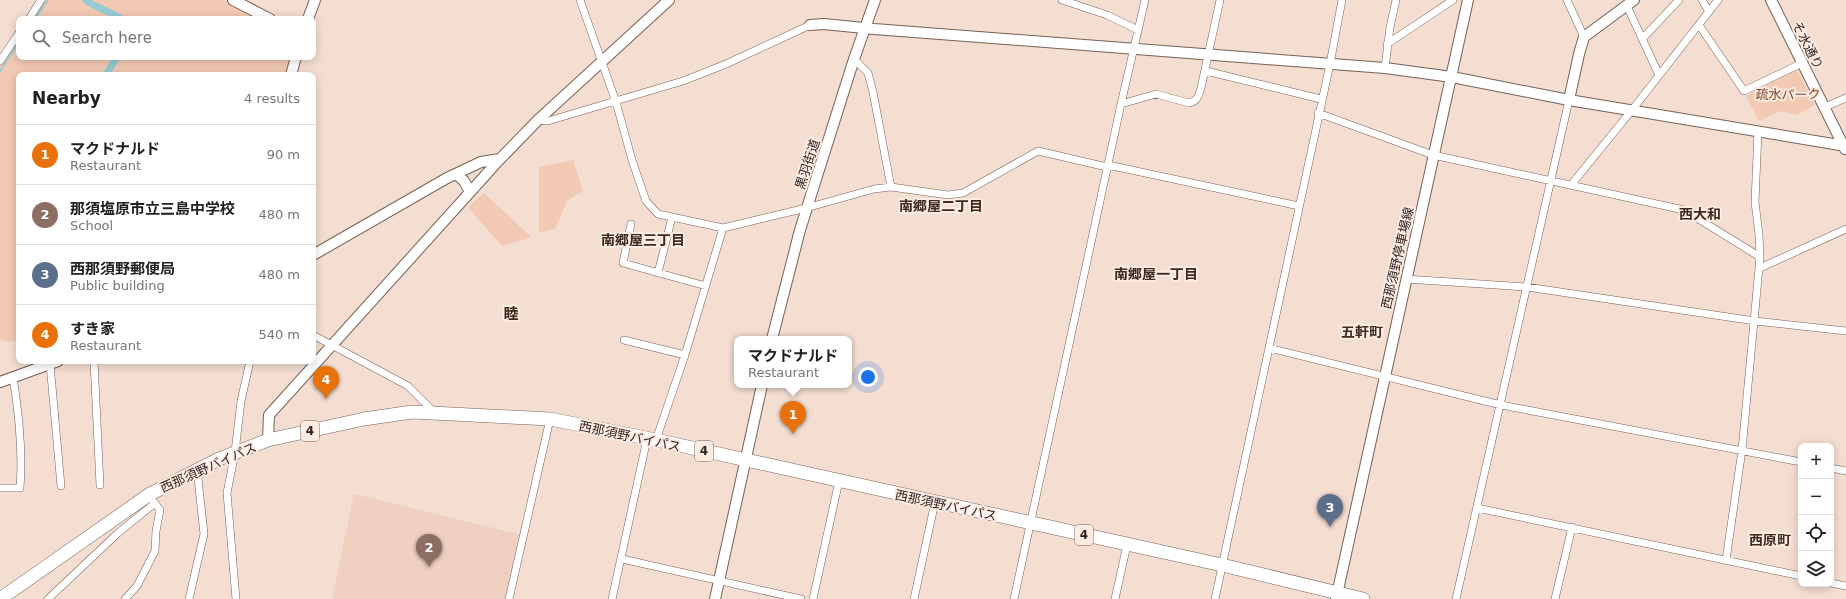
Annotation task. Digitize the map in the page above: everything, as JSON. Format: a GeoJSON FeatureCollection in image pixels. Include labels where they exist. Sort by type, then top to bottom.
{"type":"FeatureCollection","features":[{"type":"Feature","properties":{"kind":"highway","name":"西那須野バイパス"},"geometry":{"type":"LineString","coordinates":[[0,599],[197,469],[235,452],[268,440],[364,419],[412,412],[434,412],[550,419],[652,439],[1222,565],[1336,596],[1363,599]]}},
{"type":"Feature","properties":{"kind":"street"},"geometry":{"type":"LineString","coordinates":[[30,16],[41,0]]}},
{"type":"Feature","properties":{"kind":"street"},"geometry":{"type":"LineString","coordinates":[[233,0],[264,16]]}},
{"type":"Feature","properties":{"kind":"street"},"geometry":{"type":"LineString","coordinates":[[309,16],[315,0]]}},
{"type":"Feature","properties":{"kind":"street"},"geometry":{"type":"LineString","coordinates":[[580,0],[616,102],[632,160],[646,201],[658,214],[723,228],[806,208],[874,189],[891,187],[948,195],[963,193],[1038,150],[1299,206]]}},
{"type":"Feature","properties":{"kind":"street"},"geometry":{"type":"LineString","coordinates":[[316,363],[500,159],[538,120],[669,0]]}},
{"type":"Feature","properties":{"kind":"street","name":"黒羽街道"},"geometry":{"type":"LineString","coordinates":[[773,336],[806,208],[854,59],[875,0]]}},
{"type":"Feature","properties":{"kind":"street"},"geometry":{"type":"LineString","coordinates":[[1062,0],[1082,3],[1138,30]]}},
{"type":"Feature","properties":{"kind":"street"},"geometry":{"type":"LineString","coordinates":[[1014,599],[1133,48],[1145,0]]}},
{"type":"Feature","properties":{"kind":"street"},"geometry":{"type":"LineString","coordinates":[[1121,104],[1156,94],[1190,103],[1198,97],[1206,71],[1220,0]]}},
{"type":"Feature","properties":{"kind":"street"},"geometry":{"type":"LineString","coordinates":[[1215,599],[1321,99],[1330,64],[1342,0]]}},
{"type":"Feature","properties":{"kind":"street"},"geometry":{"type":"LineString","coordinates":[[1384,68],[1387,44],[1396,0]]}},
{"type":"Feature","properties":{"kind":"street"},"geometry":{"type":"LineString","coordinates":[[1387,44],[1453,0]]}},
{"type":"Feature","properties":{"kind":"street","name":"西那須野停車場線"},"geometry":{"type":"LineString","coordinates":[[1336,596],[1468,0]]}},
{"type":"Feature","properties":{"kind":"street"},"geometry":{"type":"LineString","coordinates":[[1567,0],[1584,37]]}},
{"type":"Feature","properties":{"kind":"street"},"geometry":{"type":"LineString","coordinates":[[1642,40],[1679,0]]}},
{"type":"Feature","properties":{"kind":"street"},"geometry":{"type":"LineString","coordinates":[[1702,0],[1709,12]]}},
{"type":"Feature","properties":{"kind":"street"},"geometry":{"type":"LineString","coordinates":[[1571,185],[1718,0]]}},
{"type":"Feature","properties":{"kind":"street","name":"そ水通り"},"geometry":{"type":"LineString","coordinates":[[1771,0],[1845,147]]}},
{"type":"Feature","properties":{"kind":"street"},"geometry":{"type":"LineString","coordinates":[[1456,599],[1584,37],[1631,3],[1642,40],[1659,75]]}},
{"type":"Feature","properties":{"kind":"street"},"geometry":{"type":"LineString","coordinates":[[538,120],[548,121],[683,81],[726,64],[810,25],[824,24],[1384,68],[1452,77],[1569,100],[1845,147]]}},
{"type":"Feature","properties":{"kind":"street"},"geometry":{"type":"LineString","coordinates":[[1699,25],[1744,91],[1802,63]]}},
{"type":"Feature","properties":{"kind":"street"},"geometry":{"type":"LineString","coordinates":[[0,61],[16,37]]}},
{"type":"Feature","properties":{"kind":"street"},"geometry":{"type":"LineString","coordinates":[[854,59],[868,73],[891,187]]}},
{"type":"Feature","properties":{"kind":"street"},"geometry":{"type":"LineString","coordinates":[[292,72],[295,60]]}},
{"type":"Feature","properties":{"kind":"street"},"geometry":{"type":"LineString","coordinates":[[1206,71],[1321,99]]}},
{"type":"Feature","properties":{"kind":"street"},"geometry":{"type":"LineString","coordinates":[[1825,107],[1846,98]]}},
{"type":"Feature","properties":{"kind":"street"},"geometry":{"type":"LineString","coordinates":[[1318,113],[1433,155],[1684,210],[1760,257]]}},
{"type":"Feature","properties":{"kind":"street"},"geometry":{"type":"LineString","coordinates":[[1726,560],[1742,450],[1760,268],[1760,235],[1755,202],[1758,131]]}},
{"type":"Feature","properties":{"kind":"street"},"geometry":{"type":"LineString","coordinates":[[316,253],[456,174],[481,162],[500,159]]}},
{"type":"Feature","properties":{"kind":"street"},"geometry":{"type":"LineString","coordinates":[[456,174],[464,181],[470,192]]}},
{"type":"Feature","properties":{"kind":"street"},"geometry":{"type":"LineString","coordinates":[[658,273],[672,217]]}},
{"type":"Feature","properties":{"kind":"street"},"geometry":{"type":"LineString","coordinates":[[631,224],[623,263],[706,286]]}},
{"type":"Feature","properties":{"kind":"street"},"geometry":{"type":"LineString","coordinates":[[612,599],[652,439],[685,355],[723,228]]}},
{"type":"Feature","properties":{"kind":"street"},"geometry":{"type":"LineString","coordinates":[[1760,268],[1846,229]]}},
{"type":"Feature","properties":{"kind":"street"},"geometry":{"type":"LineString","coordinates":[[1406,279],[1527,287],[1755,321],[1846,331]]}},
{"type":"Feature","properties":{"kind":"street"},"geometry":{"type":"LineString","coordinates":[[316,337],[408,386],[434,412]]}},
{"type":"Feature","properties":{"kind":"street"},"geometry":{"type":"LineString","coordinates":[[624,340],[685,355]]}},
{"type":"Feature","properties":{"kind":"street"},"geometry":{"type":"LineString","coordinates":[[1269,348],[1501,405],[1614,428],[1742,450],[1798,461]]}},
{"type":"Feature","properties":{"kind":"street"},"geometry":{"type":"LineString","coordinates":[[0,382],[49,364]]}},
{"type":"Feature","properties":{"kind":"street"},"geometry":{"type":"LineString","coordinates":[[54,364],[61,486]]}},
{"type":"Feature","properties":{"kind":"street"},"geometry":{"type":"LineString","coordinates":[[94,364],[100,484]]}},
{"type":"Feature","properties":{"kind":"street"},"geometry":{"type":"LineString","coordinates":[[236,599],[227,493],[235,452],[241,400],[249,364]]}},
{"type":"Feature","properties":{"kind":"street"},"geometry":{"type":"LineString","coordinates":[[268,440],[269,415],[315,364]]}},
{"type":"Feature","properties":{"kind":"street"},"geometry":{"type":"LineString","coordinates":[[0,488],[20,488],[22,465],[19,413],[13,377]]}},
{"type":"Feature","properties":{"kind":"street"},"geometry":{"type":"LineString","coordinates":[[715,599],[761,388]]}},
{"type":"Feature","properties":{"kind":"street"},"geometry":{"type":"LineString","coordinates":[[510,599],[550,419]]}},
{"type":"Feature","properties":{"kind":"street"},"geometry":{"type":"LineString","coordinates":[[189,599],[204,534],[197,469]]}},
{"type":"Feature","properties":{"kind":"street"},"geometry":{"type":"LineString","coordinates":[[1834,469],[1846,471]]}},
{"type":"Feature","properties":{"kind":"street"},"geometry":{"type":"LineString","coordinates":[[813,599],[838,481]]}},
{"type":"Feature","properties":{"kind":"street"},"geometry":{"type":"LineString","coordinates":[[48,599],[118,534],[152,498],[160,510],[156,531],[155,551],[137,586],[125,599]]}},
{"type":"Feature","properties":{"kind":"street"},"geometry":{"type":"LineString","coordinates":[[914,599],[935,502]]}},
{"type":"Feature","properties":{"kind":"street"},"geometry":{"type":"LineString","coordinates":[[1477,508],[1798,575]]}},
{"type":"Feature","properties":{"kind":"street"},"geometry":{"type":"LineString","coordinates":[[1555,599],[1572,527]]}},
{"type":"Feature","properties":{"kind":"street"},"geometry":{"type":"LineString","coordinates":[[1115,599],[1127,545]]}},
{"type":"Feature","properties":{"kind":"street"},"geometry":{"type":"LineString","coordinates":[[622,559],[801,599]]}},
{"type":"Feature","properties":{"kind":"street"},"geometry":{"type":"LineString","coordinates":[[1834,583],[1846,586]]}},
{"type":"Feature","properties":{"kind":"shaded area"},"geometry":{"type":"Polygon","coordinates":[[[354,494],[526,536],[513,599],[332,599],[354,494]]]}},
{"type":"Feature","properties":{"kind":"green space"},"geometry":{"type":"Polygon","coordinates":[[[45,0],[224,0],[254,16],[34,16],[45,0]]]}},
{"type":"Feature","properties":{"kind":"green space"},"geometry":{"type":"Polygon","coordinates":[[[16,41],[16,60],[290,60],[286,72],[16,72],[16,341],[9,342],[0,340],[0,65],[16,41]]]}},
{"type":"Feature","properties":{"kind":"green space","name":"疏水パーク"},"geometry":{"type":"Polygon","coordinates":[[[1797,70],[1815,105],[1797,115],[1780,111],[1759,121],[1746,96],[1797,70]]]}},
{"type":"Feature","properties":{"kind":"green space"},"geometry":{"type":"Polygon","coordinates":[[[573,160],[583,191],[567,201],[555,229],[539,232],[539,167],[573,160]]]}},
{"type":"Feature","properties":{"kind":"green space"},"geometry":{"type":"Polygon","coordinates":[[[484,193],[531,237],[502,246],[468,207],[484,193]]]}},
{"type":"Feature","properties":{"kind":"waterway"},"geometry":{"type":"LineString","coordinates":[[37,16],[48,0]]}},
{"type":"Feature","properties":{"kind":"waterway"},"geometry":{"type":"LineString","coordinates":[[86,0],[94,6],[116,16]]}},
{"type":"Feature","properties":{"kind":"waterway"},"geometry":{"type":"LineString","coordinates":[[0,71],[16,47]]}},
{"type":"Feature","properties":{"kind":"waterway"},"geometry":{"type":"LineString","coordinates":[[108,72],[115,60]]}},
{"type":"Feature","properties":{"kind":"place","name":"すき家"},"geometry":{"type":"Point","coordinates":[326,399]}},
{"type":"Feature","properties":{"kind":"place","name":"マクドナルド"},"geometry":{"type":"Point","coordinates":[793,434]}},
{"type":"Feature","properties":{"kind":"place","name":"西那須野郵便局"},"geometry":{"type":"Point","coordinates":[1330,527]}},
{"type":"Feature","properties":{"kind":"place","name":"那須塩原市立三島中学校"},"geometry":{"type":"Point","coordinates":[429,567]}},
{"type":"Feature","properties":{"kind":"district","name":"南郷屋二丁目"},"geometry":{"type":"Point","coordinates":[941,206]}},
{"type":"Feature","properties":{"kind":"district","name":"西大和"},"geometry":{"type":"Point","coordinates":[1700,214]}},
{"type":"Feature","properties":{"kind":"district","name":"南郷屋三丁目"},"geometry":{"type":"Point","coordinates":[643,240]}},
{"type":"Feature","properties":{"kind":"district","name":"南郷屋一丁目"},"geometry":{"type":"Point","coordinates":[1156,274]}},
{"type":"Feature","properties":{"kind":"district","name":"睦"},"geometry":{"type":"Point","coordinates":[511,314]}},
{"type":"Feature","properties":{"kind":"district","name":"五軒町"},"geometry":{"type":"Point","coordinates":[1362,332]}},
{"type":"Feature","properties":{"kind":"district","name":"西原町"},"geometry":{"type":"Point","coordinates":[1770,540]}}]}
